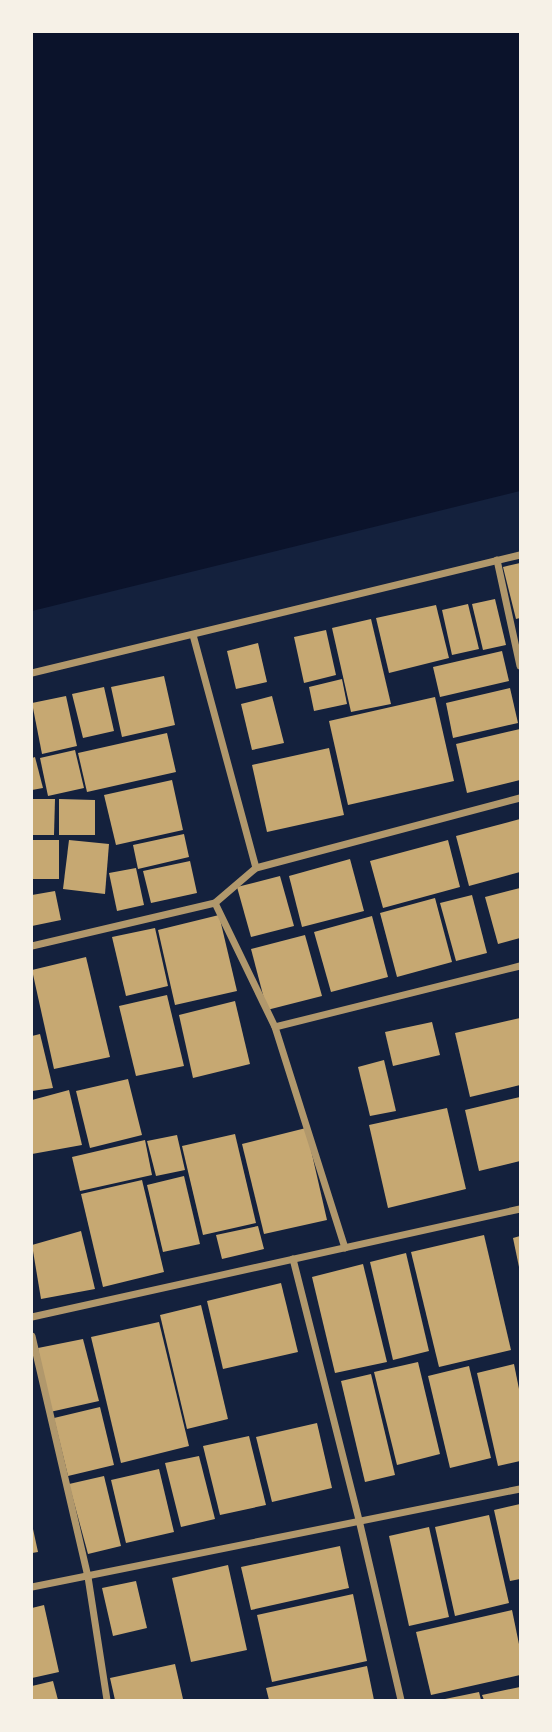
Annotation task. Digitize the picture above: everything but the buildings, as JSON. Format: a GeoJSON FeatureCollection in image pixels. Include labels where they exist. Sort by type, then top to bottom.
{"type":"FeatureCollection","features":[{"type":"Feature","properties":{"kind":"street"},"geometry":{"type":"LineString","coordinates":[[32,673],[520,555]]}},
{"type":"Feature","properties":{"kind":"street"},"geometry":{"type":"LineString","coordinates":[[497,561],[520,666]]}},
{"type":"Feature","properties":{"kind":"street"},"geometry":{"type":"LineString","coordinates":[[193,635],[256,868]]}},
{"type":"Feature","properties":{"kind":"street"},"geometry":{"type":"LineString","coordinates":[[32,946],[215,903],[256,868],[520,797]]}},
{"type":"Feature","properties":{"kind":"street"},"geometry":{"type":"LineString","coordinates":[[215,903],[275,1027],[345,1248]]}},
{"type":"Feature","properties":{"kind":"street"},"geometry":{"type":"LineString","coordinates":[[275,1027],[520,966]]}},
{"type":"Feature","properties":{"kind":"street"},"geometry":{"type":"LineString","coordinates":[[32,1317],[520,1209]]}},
{"type":"Feature","properties":{"kind":"street"},"geometry":{"type":"LineString","coordinates":[[293,1259],[401,1700]]}},
{"type":"Feature","properties":{"kind":"street"},"geometry":{"type":"LineString","coordinates":[[32,1336],[88,1577],[107,1700]]}},
{"type":"Feature","properties":{"kind":"street"},"geometry":{"type":"LineString","coordinates":[[32,1587],[520,1489]]}},
{"type":"Feature","properties":{"kind":"water"},"geometry":{"type":"Polygon","coordinates":[[[32,32],[520,32],[520,491],[32,611],[32,32]]]}}]}
